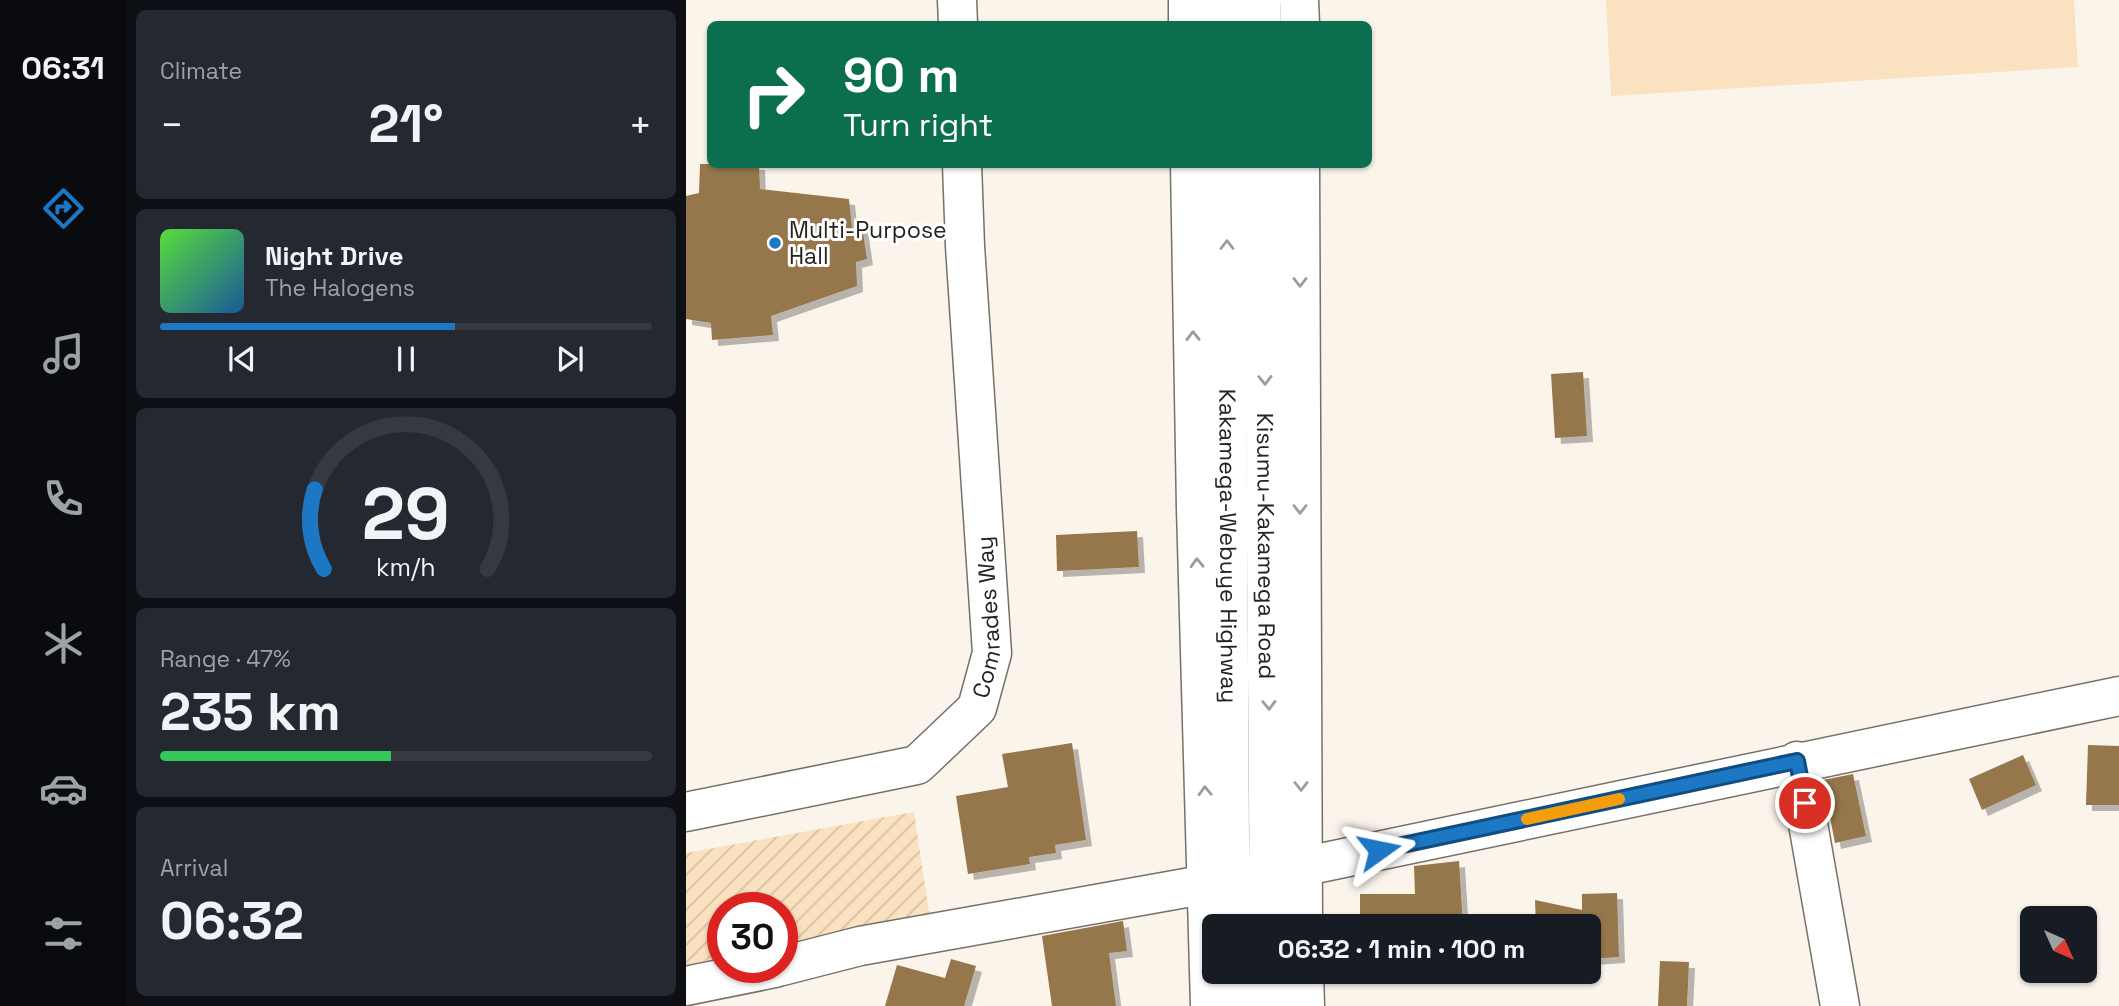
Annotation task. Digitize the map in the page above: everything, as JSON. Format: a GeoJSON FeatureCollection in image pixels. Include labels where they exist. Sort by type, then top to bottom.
{"type":"FeatureCollection","features":[{"type":"Feature","properties":{"kind":"main road"},"geometry":{"type":"LineString","coordinates":[[957,0],[958,21]]}},
{"type":"Feature","properties":{"kind":"main road"},"geometry":{"type":"LineString","coordinates":[[1188,0],[1188,21]]}},
{"type":"Feature","properties":{"kind":"main road"},"geometry":{"type":"LineString","coordinates":[[1225,0],[1225,21]]}},
{"type":"Feature","properties":{"kind":"main road"},"geometry":{"type":"LineString","coordinates":[[1261,0],[1262,21]]}},
{"type":"Feature","properties":{"kind":"main road"},"geometry":{"type":"LineString","coordinates":[[1300,0],[1300,21]]}},
{"type":"Feature","properties":{"kind":"main road","name":"Comrades Way"},"geometry":{"type":"LineString","coordinates":[[686,812],[917,765],[977,708],[992,653],[962,168]]}},
{"type":"Feature","properties":{"kind":"main road"},"geometry":{"type":"LineString","coordinates":[[1190,168],[1196,509],[1210,1006]]}},
{"type":"Feature","properties":{"kind":"main road","name":"Kakamega-Webuye Highway"},"geometry":{"type":"LineString","coordinates":[[1226,168],[1230,837],[1233,914]]}},
{"type":"Feature","properties":{"kind":"main road","name":"Kisumu-Kakamega Road"},"geometry":{"type":"LineString","coordinates":[[1263,168],[1269,914]]}},
{"type":"Feature","properties":{"kind":"main road"},"geometry":{"type":"LineString","coordinates":[[1300,168],[1303,914]]}},
{"type":"Feature","properties":{"kind":"main road"},"geometry":{"type":"LineString","coordinates":[[1301,867],[1797,761],[2119,696]]}},
{"type":"Feature","properties":{"kind":"main road"},"geometry":{"type":"LineString","coordinates":[[1797,761],[1840,1006]]}},
{"type":"Feature","properties":{"kind":"main road"},"geometry":{"type":"LineString","coordinates":[[798,962],[860,946],[1208,884]]}},
{"type":"Feature","properties":{"kind":"main road"},"geometry":{"type":"LineString","coordinates":[[686,986],[707,982]]}},
{"type":"Feature","properties":{"kind":"main road"},"geometry":{"type":"LineString","coordinates":[[1237,984],[1238,1006]]}},
{"type":"Feature","properties":{"kind":"main road"},"geometry":{"type":"LineString","coordinates":[[1269,984],[1269,1006]]}},
{"type":"Feature","properties":{"kind":"main road"},"geometry":{"type":"LineString","coordinates":[[1304,984],[1305,1006]]}},
{"type":"Feature","properties":{"kind":"shaded area"},"geometry":{"type":"Polygon","coordinates":[[[1606,0],[2074,0],[2078,67],[1611,96],[1606,0]]]}},
{"type":"Feature","properties":{"kind":"shaded area"},"geometry":{"type":"Polygon","coordinates":[[[914,812],[929,913],[798,941],[798,892],[707,892],[707,960],[686,965],[686,853],[914,812]]]}},
{"type":"Feature","properties":{"kind":"building","name":"Multi-Purpose Hall"},"geometry":{"type":"Polygon","coordinates":[[[700,164],[707,164],[707,168],[759,168],[760,189],[849,199],[852,228],[862,226],[867,259],[856,262],[857,286],[771,316],[773,335],[712,340],[711,323],[686,319],[686,196],[699,193],[700,164]]]}},
{"type":"Feature","properties":{"kind":"building"},"geometry":{"type":"Polygon","coordinates":[[[1583,372],[1587,436],[1555,438],[1551,374],[1583,372]]]}},
{"type":"Feature","properties":{"kind":"building"},"geometry":{"type":"Polygon","coordinates":[[[1137,531],[1139,567],[1057,571],[1056,535],[1137,531]]]}},
{"type":"Feature","properties":{"kind":"building"},"geometry":{"type":"Polygon","coordinates":[[[1072,743],[1086,840],[1055,845],[1056,853],[1029,857],[1030,864],[968,874],[956,796],[1008,787],[1002,754],[1072,743]]]}},
{"type":"Feature","properties":{"kind":"building"},"geometry":{"type":"Polygon","coordinates":[[[2088,745],[2119,746],[2119,805],[2086,805],[2088,745]]]}},
{"type":"Feature","properties":{"kind":"building"},"geometry":{"type":"Polygon","coordinates":[[[2023,755],[2036,785],[1982,810],[1969,779],[2023,755]]]}},
{"type":"Feature","properties":{"kind":"building"},"geometry":{"type":"Polygon","coordinates":[[[1853,774],[1866,836],[1835,843],[1823,780],[1853,774]]]}},
{"type":"Feature","properties":{"kind":"building"},"geometry":{"type":"Polygon","coordinates":[[[1459,861],[1462,914],[1360,914],[1360,894],[1415,894],[1414,866],[1459,861]]]}},
{"type":"Feature","properties":{"kind":"building"},"geometry":{"type":"Polygon","coordinates":[[[1617,893],[1619,957],[1601,958],[1601,914],[1536,914],[1535,900],[1582,910],[1582,894],[1617,893]]]}},
{"type":"Feature","properties":{"kind":"building"},"geometry":{"type":"Polygon","coordinates":[[[1123,921],[1127,951],[1109,953],[1116,1006],[1052,1006],[1042,936],[1123,921]]]}},
{"type":"Feature","properties":{"kind":"building"},"geometry":{"type":"Polygon","coordinates":[[[951,959],[976,966],[964,1006],[885,1006],[897,965],[945,978],[951,959]]]}},
{"type":"Feature","properties":{"kind":"building"},"geometry":{"type":"Polygon","coordinates":[[[1660,961],[1689,962],[1687,1006],[1658,1006],[1660,961]]]}},
{"type":"Feature","properties":{"kind":"slow traffic"},"geometry":{"type":"LineString","coordinates":[[1527,819],[1619,799]]}},
{"type":"Feature","properties":{"kind":"place","name":"Multi-Purpose Hall"},"geometry":{"type":"Point","coordinates":[775,243]}},
{"type":"Feature","properties":{"kind":"route"},"geometry":{"type":"LineString","coordinates":[[1379,850],[1797,761],[1805,803]]}}]}
